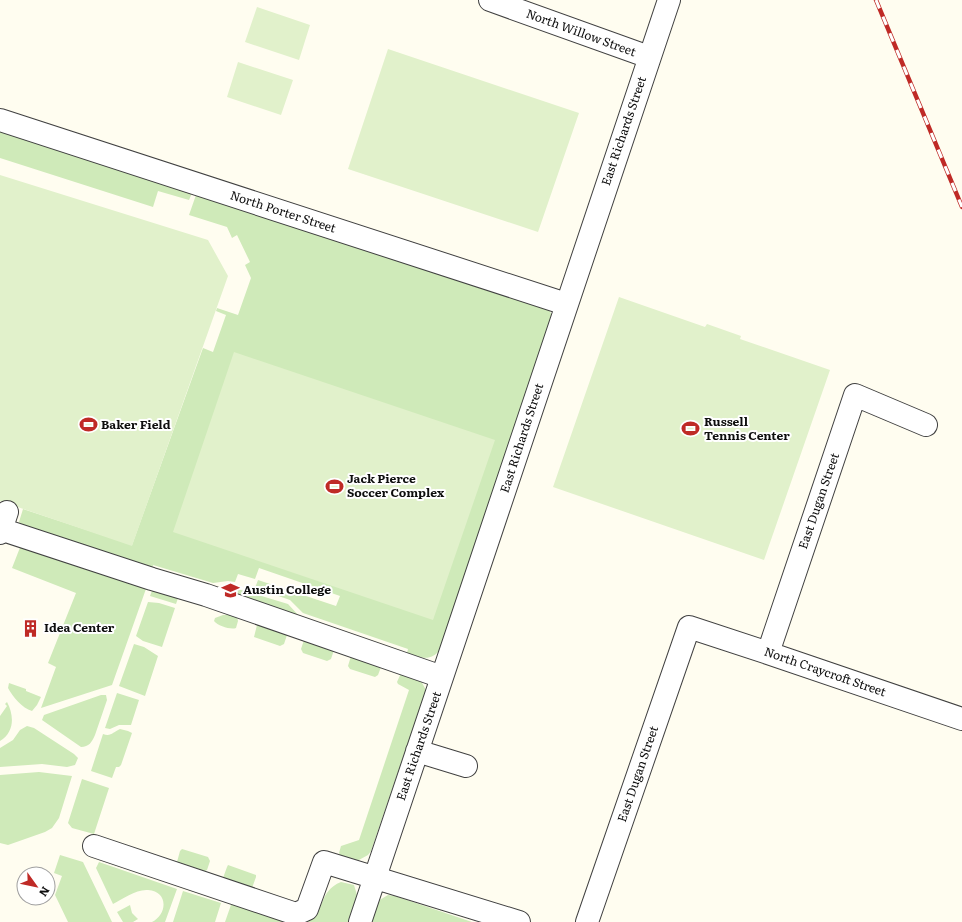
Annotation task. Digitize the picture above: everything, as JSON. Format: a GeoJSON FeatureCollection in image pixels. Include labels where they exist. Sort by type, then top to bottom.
{"type":"FeatureCollection","features":[{"type":"Feature","properties":{"kind":"street","name":"North Willow Street"},"geometry":{"type":"LineString","coordinates":[[490,0],[649,57]]}},
{"type":"Feature","properties":{"kind":"street","name":"East Richards Street"},"geometry":{"type":"LineString","coordinates":[[360,922],[669,0]]}},
{"type":"Feature","properties":{"kind":"street","name":"North Porter Street"},"geometry":{"type":"LineString","coordinates":[[0,120],[566,304]]}},
{"type":"Feature","properties":{"kind":"street","name":"East Dugan Street"},"geometry":{"type":"LineString","coordinates":[[768,653],[855,395],[926,425]]}},
{"type":"Feature","properties":{"kind":"street"},"geometry":{"type":"LineString","coordinates":[[2,526],[152,579],[206,595],[442,677]]}},
{"type":"Feature","properties":{"kind":"street","name":"East Dugan Street"},"geometry":{"type":"LineString","coordinates":[[587,922],[688,627]]}},
{"type":"Feature","properties":{"kind":"street","name":"North Craycroft Street"},"geometry":{"type":"LineString","coordinates":[[688,627],[962,719]]}},
{"type":"Feature","properties":{"kind":"street"},"geometry":{"type":"LineString","coordinates":[[417,751],[466,766]]}},
{"type":"Feature","properties":{"kind":"street"},"geometry":{"type":"LineString","coordinates":[[94,846],[296,914],[307,909],[324,862],[519,922]]}},
{"type":"Feature","properties":{"kind":"green space"},"geometry":{"type":"Polygon","coordinates":[[[257,7],[310,25],[299,60],[245,42],[257,7]]]}},
{"type":"Feature","properties":{"kind":"green space"},"geometry":{"type":"Polygon","coordinates":[[[388,49],[579,113],[538,232],[348,169],[388,49]]]}},
{"type":"Feature","properties":{"kind":"green space"},"geometry":{"type":"Polygon","coordinates":[[[238,62],[293,80],[281,115],[227,97],[238,62]]]}},
{"type":"Feature","properties":{"kind":"green space"},"geometry":{"type":"Polygon","coordinates":[[[0,128],[192,193],[189,200],[158,191],[153,207],[0,158],[0,128]]]}},
{"type":"Feature","properties":{"kind":"green space","name":"Baker Field"},"geometry":{"type":"Polygon","coordinates":[[[0,175],[208,240],[228,276],[132,546],[0,501],[0,175]]]}},
{"type":"Feature","properties":{"kind":"green space"},"geometry":{"type":"Polygon","coordinates":[[[196,195],[548,307],[552,316],[441,649],[433,656],[426,658],[412,655],[407,653],[408,649],[303,613],[290,600],[255,588],[258,580],[336,606],[340,596],[259,568],[255,579],[238,574],[235,582],[228,581],[213,583],[153,565],[152,570],[21,525],[19,522],[23,509],[132,545],[203,348],[213,352],[226,315],[216,311],[217,308],[238,315],[251,278],[245,265],[250,262],[237,235],[232,238],[227,227],[189,215],[196,195]]]}},
{"type":"Feature","properties":{"kind":"green space","name":"Russell Tennis Center"},"geometry":{"type":"Polygon","coordinates":[[[619,297],[705,327],[707,324],[741,336],[740,339],[830,370],[764,560],[553,487],[619,297]]]}},
{"type":"Feature","properties":{"kind":"green space","name":"Jack Pierce Soccer Complex"},"geometry":{"type":"Polygon","coordinates":[[[234,352],[495,440],[433,620],[173,532],[234,352]]]}},
{"type":"Feature","properties":{"kind":"green space"},"geometry":{"type":"Polygon","coordinates":[[[21,545],[147,586],[112,685],[41,708],[56,667],[48,663],[76,593],[12,568],[21,545]]]}},
{"type":"Feature","properties":{"kind":"green space"},"geometry":{"type":"Polygon","coordinates":[[[228,586],[288,604],[300,617],[215,588],[228,586]]]}},
{"type":"Feature","properties":{"kind":"green space"},"geometry":{"type":"Polygon","coordinates":[[[153,588],[178,598],[176,604],[150,596],[153,588]]]}},
{"type":"Feature","properties":{"kind":"green space"},"geometry":{"type":"Polygon","coordinates":[[[148,602],[159,603],[175,608],[162,647],[143,641],[136,636],[148,602]]]}},
{"type":"Feature","properties":{"kind":"green space"},"geometry":{"type":"Polygon","coordinates":[[[223,615],[237,617],[238,621],[236,628],[225,627],[214,621],[215,618],[223,615]]]}},
{"type":"Feature","properties":{"kind":"green space"},"geometry":{"type":"Polygon","coordinates":[[[259,623],[286,633],[287,635],[284,644],[280,646],[254,637],[257,625],[259,623]]]}},
{"type":"Feature","properties":{"kind":"green space"},"geometry":{"type":"Polygon","coordinates":[[[304,640],[334,650],[331,659],[327,661],[303,653],[301,649],[304,640]]]}},
{"type":"Feature","properties":{"kind":"green space"},"geometry":{"type":"Polygon","coordinates":[[[134,644],[144,647],[158,656],[145,696],[119,686],[134,644]]]}},
{"type":"Feature","properties":{"kind":"green space"},"geometry":{"type":"Polygon","coordinates":[[[351,656],[381,667],[378,675],[375,677],[350,669],[348,666],[351,656]]]}},
{"type":"Feature","properties":{"kind":"green space"},"geometry":{"type":"Polygon","coordinates":[[[401,673],[421,681],[426,690],[371,851],[368,855],[357,861],[341,857],[339,853],[341,846],[359,840],[409,690],[397,682],[401,673]]]}},
{"type":"Feature","properties":{"kind":"green space"},"geometry":{"type":"Polygon","coordinates":[[[9,683],[26,689],[26,691],[41,697],[32,711],[21,705],[15,698],[8,688],[9,683]]]}},
{"type":"Feature","properties":{"kind":"green space"},"geometry":{"type":"Polygon","coordinates":[[[117,693],[139,700],[131,725],[119,725],[110,729],[105,728],[117,693]]]}},
{"type":"Feature","properties":{"kind":"green space"},"geometry":{"type":"Polygon","coordinates":[[[101,695],[106,695],[107,700],[94,738],[90,744],[86,746],[81,747],[42,720],[44,715],[101,695]]]}},
{"type":"Feature","properties":{"kind":"green space"},"geometry":{"type":"Polygon","coordinates":[[[7,702],[11,712],[12,723],[8,733],[0,741],[0,716],[7,706],[5,704],[7,702]]]}},
{"type":"Feature","properties":{"kind":"green space"},"geometry":{"type":"Polygon","coordinates":[[[27,726],[34,728],[74,754],[78,758],[75,765],[67,767],[42,764],[0,767],[0,748],[13,740],[20,730],[27,726]]]}},
{"type":"Feature","properties":{"kind":"green space"},"geometry":{"type":"Polygon","coordinates":[[[120,729],[132,733],[121,765],[116,767],[112,778],[91,771],[103,734],[110,735],[120,729]]]}},
{"type":"Feature","properties":{"kind":"green space"},"geometry":{"type":"Polygon","coordinates":[[[39,772],[72,776],[59,818],[52,828],[45,832],[8,845],[0,843],[0,775],[39,772]]]}},
{"type":"Feature","properties":{"kind":"green space"},"geometry":{"type":"Polygon","coordinates":[[[82,779],[109,788],[94,834],[72,828],[68,823],[82,779]]]}},
{"type":"Feature","properties":{"kind":"green space"},"geometry":{"type":"Polygon","coordinates":[[[182,849],[208,857],[210,861],[207,870],[203,872],[177,862],[182,849]]]}},
{"type":"Feature","properties":{"kind":"green space"},"geometry":{"type":"Polygon","coordinates":[[[60,855],[83,862],[112,922],[68,922],[56,897],[56,892],[62,876],[56,874],[56,867],[60,855]]]}},
{"type":"Feature","properties":{"kind":"green space"},"geometry":{"type":"Polygon","coordinates":[[[99,862],[177,889],[165,922],[152,922],[161,914],[164,903],[159,894],[155,891],[139,891],[113,904],[96,868],[99,862]]]}},
{"type":"Feature","properties":{"kind":"green space"},"geometry":{"type":"Polygon","coordinates":[[[228,865],[256,875],[252,888],[223,878],[228,865]]]}},
{"type":"Feature","properties":{"kind":"green space"},"geometry":{"type":"Polygon","coordinates":[[[341,882],[354,885],[357,895],[348,922],[306,922],[317,913],[329,891],[341,882]]]}},
{"type":"Feature","properties":{"kind":"green space"},"geometry":{"type":"Polygon","coordinates":[[[183,891],[221,903],[215,922],[173,922],[183,891]]]}},
{"type":"Feature","properties":{"kind":"green space"},"geometry":{"type":"Polygon","coordinates":[[[388,895],[472,922],[369,922],[378,901],[388,895]]]}},
{"type":"Feature","properties":{"kind":"green space"},"geometry":{"type":"Polygon","coordinates":[[[232,902],[289,922],[225,922],[232,902]]]}},
{"type":"Feature","properties":{"kind":"green space"},"geometry":{"type":"Polygon","coordinates":[[[130,905],[132,913],[138,919],[133,922],[123,922],[117,912],[130,905]]]}},
{"type":"Feature","properties":{"kind":"railway"},"geometry":{"type":"LineString","coordinates":[[876,0],[962,207]]}},
{"type":"Feature","properties":{"kind":"place","name":"Baker Field"},"geometry":{"type":"Point","coordinates":[88,425]}},
{"type":"Feature","properties":{"kind":"place","name":"Russell Tennis Center"},"geometry":{"type":"Point","coordinates":[691,429]}},
{"type":"Feature","properties":{"kind":"place","name":"Jack Pierce Soccer Complex"},"geometry":{"type":"Point","coordinates":[334,486]}},
{"type":"Feature","properties":{"kind":"place","name":"Austin College"},"geometry":{"type":"Point","coordinates":[230,590]}},
{"type":"Feature","properties":{"kind":"place","name":"Idea Center"},"geometry":{"type":"Point","coordinates":[31,628]}}]}
